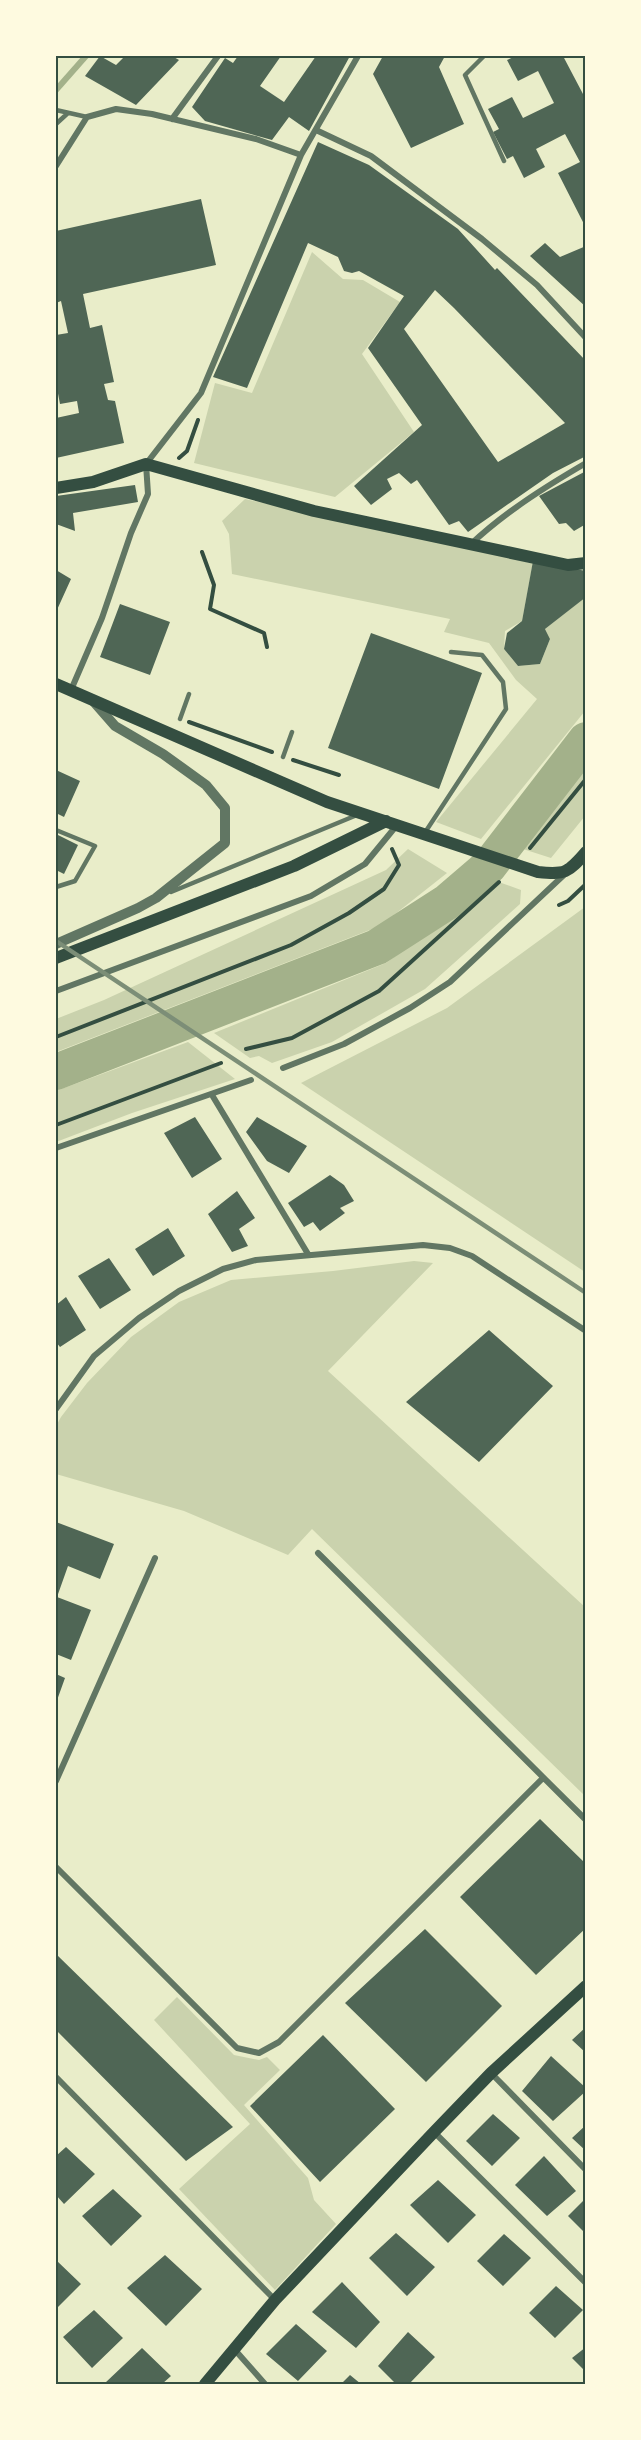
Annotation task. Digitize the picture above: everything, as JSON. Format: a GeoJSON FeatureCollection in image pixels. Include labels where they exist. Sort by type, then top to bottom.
{"type":"FeatureCollection","features":[{"type":"Feature","properties":{"kind":"main road"},"geometry":{"type":"LineString","coordinates":[[56,488],[93,482],[146,464],[314,511],[568,565],[585,563]]}},
{"type":"Feature","properties":{"kind":"main road"},"geometry":{"type":"LineString","coordinates":[[56,684],[360,814],[538,872],[566,873],[585,852]]}},
{"type":"Feature","properties":{"kind":"main road"},"geometry":{"type":"LineString","coordinates":[[56,958],[294,866],[392,823]]}},
{"type":"Feature","properties":{"kind":"main road"},"geometry":{"type":"LineString","coordinates":[[204,2385],[275,2300],[434,2132],[491,2073],[585,1986]]}},
{"type":"Feature","properties":{"kind":"street"},"geometry":{"type":"LineString","coordinates":[[172,119],[218,56]]}},
{"type":"Feature","properties":{"kind":"street"},"geometry":{"type":"LineString","coordinates":[[71,690],[102,618],[126,547],[148,494],[146,464],[201,393],[302,155],[358,56]]}},
{"type":"Feature","properties":{"kind":"street"},"geometry":{"type":"LineString","coordinates":[[56,166],[87,117],[116,109],[172,119],[256,139],[302,155]]}},
{"type":"Feature","properties":{"kind":"street"},"geometry":{"type":"LineString","coordinates":[[316,130],[371,156],[482,239],[537,285],[585,338]]}},
{"type":"Feature","properties":{"kind":"street"},"geometry":{"type":"LineString","coordinates":[[470,545],[488,528],[542,488],[585,463]]}},
{"type":"Feature","properties":{"kind":"street"},"geometry":{"type":"LineString","coordinates":[[56,944],[156,898],[225,843],[225,808],[206,785],[163,754],[114,726],[94,702]]}},
{"type":"Feature","properties":{"kind":"street"},"geometry":{"type":"LineString","coordinates":[[56,991],[311,896],[365,864],[388,838],[392,823]]}},
{"type":"Feature","properties":{"kind":"street"},"geometry":{"type":"LineString","coordinates":[[283,1068],[344,1044],[410,1008],[450,982],[566,873]]}},
{"type":"Feature","properties":{"kind":"street"},"geometry":{"type":"LineString","coordinates":[[56,1148],[251,1080]]}},
{"type":"Feature","properties":{"kind":"street"},"geometry":{"type":"LineString","coordinates":[[212,1095],[308,1254]]}},
{"type":"Feature","properties":{"kind":"street"},"geometry":{"type":"LineString","coordinates":[[56,1409],[94,1356],[139,1318],[179,1291],[223,1269],[256,1260],[423,1245],[450,1248],[472,1256],[585,1331]]}},
{"type":"Feature","properties":{"kind":"street"},"geometry":{"type":"LineString","coordinates":[[318,1553],[585,1820]]}},
{"type":"Feature","properties":{"kind":"street"},"geometry":{"type":"LineString","coordinates":[[56,1781],[155,1558]]}},
{"type":"Feature","properties":{"kind":"street"},"geometry":{"type":"LineString","coordinates":[[56,1867],[237,2048],[259,2053],[279,2042],[543,1778]]}},
{"type":"Feature","properties":{"kind":"street"},"geometry":{"type":"LineString","coordinates":[[491,2073],[585,2170]]}},
{"type":"Feature","properties":{"kind":"street"},"geometry":{"type":"LineString","coordinates":[[56,2078],[275,2300]]}},
{"type":"Feature","properties":{"kind":"street"},"geometry":{"type":"LineString","coordinates":[[434,2132],[585,2283]]}},
{"type":"Feature","properties":{"kind":"street"},"geometry":{"type":"LineString","coordinates":[[235,2349],[265,2385]]}},
{"type":"Feature","properties":{"kind":"lane"},"geometry":{"type":"LineString","coordinates":[[484,56],[465,75],[504,161]]}},
{"type":"Feature","properties":{"kind":"lane"},"geometry":{"type":"LineString","coordinates":[[56,110],[87,117]]}},
{"type":"Feature","properties":{"kind":"lane"},"geometry":{"type":"LineString","coordinates":[[56,124],[68,113]]}},
{"type":"Feature","properties":{"kind":"lane"},"geometry":{"type":"LineString","coordinates":[[424,834],[506,709],[503,682],[482,654],[452,652]]}},
{"type":"Feature","properties":{"kind":"lane"},"geometry":{"type":"LineString","coordinates":[[180,719],[189,694]]}},
{"type":"Feature","properties":{"kind":"lane"},"geometry":{"type":"LineString","coordinates":[[284,756],[292,732]]}},
{"type":"Feature","properties":{"kind":"lane"},"geometry":{"type":"LineString","coordinates":[[156,898],[360,814]]}},
{"type":"Feature","properties":{"kind":"lane"},"geometry":{"type":"LineString","coordinates":[[56,830],[95,846],[75,881],[56,887]]}},
{"type":"Feature","properties":{"kind":"path"},"geometry":{"type":"LineString","coordinates":[[202,552],[214,585],[210,609],[264,633],[267,647]]}},
{"type":"Feature","properties":{"kind":"path"},"geometry":{"type":"LineString","coordinates":[[180,719],[339,775]]}},
{"type":"Feature","properties":{"kind":"path"},"geometry":{"type":"LineString","coordinates":[[530,848],[585,779]]}},
{"type":"Feature","properties":{"kind":"path"},"geometry":{"type":"LineString","coordinates":[[56,1037],[291,945],[349,913],[384,889],[399,865],[388,838]]}},
{"type":"Feature","properties":{"kind":"path"},"geometry":{"type":"LineString","coordinates":[[246,1049],[292,1038],[380,991],[499,882]]}},
{"type":"Feature","properties":{"kind":"path"},"geometry":{"type":"LineString","coordinates":[[559,905],[568,901],[585,884]]}},
{"type":"Feature","properties":{"kind":"path"},"geometry":{"type":"LineString","coordinates":[[56,1125],[221,1063]]}},
{"type":"Feature","properties":{"kind":"green space"},"geometry":{"type":"Polygon","coordinates":[[[312,252],[343,279],[363,280],[400,302],[362,354],[414,432],[335,497],[194,463],[215,383],[252,393],[312,252]]]}},
{"type":"Feature","properties":{"kind":"green space"},"geometry":{"type":"Polygon","coordinates":[[[245,499],[533,562],[522,621],[505,631],[504,649],[518,666],[540,664],[550,639],[545,629],[585,597],[585,711],[481,839],[436,822],[537,699],[516,680],[489,643],[444,632],[450,619],[232,574],[229,534],[222,521],[245,499]]]}},
{"type":"Feature","properties":{"kind":"green space"},"geometry":{"type":"Polygon","coordinates":[[[585,766],[585,816],[551,858],[523,849],[585,766]]]}},
{"type":"Feature","properties":{"kind":"green space"},"geometry":{"type":"Polygon","coordinates":[[[408,849],[447,873],[380,926],[56,1052],[56,1019],[104,1000],[386,870],[408,849]]]}},
{"type":"Feature","properties":{"kind":"green space"},"geometry":{"type":"Polygon","coordinates":[[[493,880],[521,890],[520,904],[425,989],[332,1042],[272,1063],[259,1056],[250,1058],[214,1033],[386,963],[464,906],[493,880]]]}},
{"type":"Feature","properties":{"kind":"green space"},"geometry":{"type":"Polygon","coordinates":[[[585,907],[585,1272],[301,1083],[447,1008],[585,907]]]}},
{"type":"Feature","properties":{"kind":"green space"},"geometry":{"type":"Polygon","coordinates":[[[188,1042],[235,1079],[132,1113],[56,1142],[56,1091],[188,1042]]]}},
{"type":"Feature","properties":{"kind":"green space"},"geometry":{"type":"Polygon","coordinates":[[[414,1261],[433,1263],[328,1371],[585,1607],[585,1796],[312,1529],[288,1555],[184,1511],[56,1474],[56,1426],[61,1417],[87,1383],[131,1337],[179,1302],[231,1280],[414,1261]]]}},
{"type":"Feature","properties":{"kind":"green space"},"geometry":{"type":"Polygon","coordinates":[[[177,1997],[234,2055],[259,2060],[267,2057],[280,2070],[244,2105],[308,2178],[314,2200],[336,2224],[275,2290],[179,2189],[250,2124],[154,2020],[177,1997]]]}},
{"type":"Feature","properties":{"kind":"building"},"geometry":{"type":"Polygon","coordinates":[[[100,56],[116,65],[125,56],[172,56],[179,60],[136,105],[85,76],[100,56]]]}},
{"type":"Feature","properties":{"kind":"building"},"geometry":{"type":"Polygon","coordinates":[[[238,56],[281,56],[260,86],[284,102],[316,56],[350,56],[309,131],[289,117],[272,140],[205,121],[192,107],[225,58],[233,63],[238,56]]]}},
{"type":"Feature","properties":{"kind":"building"},"geometry":{"type":"Polygon","coordinates":[[[383,56],[445,56],[439,67],[464,124],[411,148],[373,74],[383,56]]]}},
{"type":"Feature","properties":{"kind":"building"},"geometry":{"type":"Polygon","coordinates":[[[516,56],[563,56],[583,94],[586,93],[586,228],[558,173],[580,162],[565,134],[536,149],[545,167],[524,178],[513,156],[507,159],[493,132],[499,129],[488,109],[512,97],[523,118],[554,103],[538,71],[518,81],[507,60],[516,56]]]}},
{"type":"Feature","properties":{"kind":"building"},"geometry":{"type":"Polygon","coordinates":[[[318,142],[369,165],[458,229],[495,270],[497,268],[586,361],[586,456],[553,473],[468,532],[459,521],[449,525],[417,480],[411,484],[399,473],[387,479],[392,489],[371,505],[354,486],[422,425],[368,348],[404,296],[359,271],[352,273],[344,271],[338,257],[308,243],[247,388],[213,377],[318,142]],[[435,290],[404,329],[498,462],[565,423],[435,290]]]}},
{"type":"Feature","properties":{"kind":"building"},"geometry":{"type":"Polygon","coordinates":[[[201,199],[216,265],[83,294],[90,328],[102,325],[114,382],[104,384],[108,400],[115,401],[124,443],[56,458],[56,418],[79,413],[77,401],[60,404],[56,383],[56,335],[68,333],[61,301],[56,303],[56,231],[201,199]]]}},
{"type":"Feature","properties":{"kind":"building"},"geometry":{"type":"Polygon","coordinates":[[[545,243],[560,257],[586,246],[586,307],[530,256],[545,243]]]}},
{"type":"Feature","properties":{"kind":"building"},"geometry":{"type":"Polygon","coordinates":[[[586,471],[586,524],[574,531],[566,523],[559,524],[539,496],[586,471]]]}},
{"type":"Feature","properties":{"kind":"building"},"geometry":{"type":"Polygon","coordinates":[[[135,485],[138,502],[73,513],[75,531],[56,524],[56,496],[135,485]]]}},
{"type":"Feature","properties":{"kind":"building"},"geometry":{"type":"Polygon","coordinates":[[[533,561],[586,571],[586,597],[545,629],[550,639],[540,664],[518,666],[504,649],[507,633],[522,621],[533,561]]]}},
{"type":"Feature","properties":{"kind":"building"},"geometry":{"type":"Polygon","coordinates":[[[56,570],[71,579],[56,612],[56,570]]]}},
{"type":"Feature","properties":{"kind":"building"},"geometry":{"type":"Polygon","coordinates":[[[120,604],[170,622],[150,675],[100,657],[120,604]]]}},
{"type":"Feature","properties":{"kind":"building"},"geometry":{"type":"Polygon","coordinates":[[[371,633],[482,673],[439,789],[328,748],[371,633]]]}},
{"type":"Feature","properties":{"kind":"building"},"geometry":{"type":"Polygon","coordinates":[[[56,770],[80,781],[64,817],[56,813],[56,770]]]}},
{"type":"Feature","properties":{"kind":"building"},"geometry":{"type":"Polygon","coordinates":[[[56,834],[78,845],[64,874],[56,870],[56,834]]]}},
{"type":"Feature","properties":{"kind":"building"},"geometry":{"type":"Polygon","coordinates":[[[195,1117],[222,1159],[192,1178],[164,1133],[195,1117]]]}},
{"type":"Feature","properties":{"kind":"building"},"geometry":{"type":"Polygon","coordinates":[[[257,1117],[307,1146],[289,1173],[267,1161],[246,1132],[257,1117]]]}},
{"type":"Feature","properties":{"kind":"building"},"geometry":{"type":"Polygon","coordinates":[[[330,1175],[344,1185],[354,1201],[340,1208],[345,1213],[320,1231],[313,1222],[304,1227],[288,1203],[330,1175]]]}},
{"type":"Feature","properties":{"kind":"building"},"geometry":{"type":"Polygon","coordinates":[[[237,1191],[255,1218],[239,1229],[248,1246],[232,1252],[208,1214],[237,1191]]]}},
{"type":"Feature","properties":{"kind":"building"},"geometry":{"type":"Polygon","coordinates":[[[168,1228],[185,1256],[153,1276],[135,1249],[168,1228]]]}},
{"type":"Feature","properties":{"kind":"building"},"geometry":{"type":"Polygon","coordinates":[[[109,1258],[131,1290],[100,1309],[78,1276],[109,1258]]]}},
{"type":"Feature","properties":{"kind":"building"},"geometry":{"type":"Polygon","coordinates":[[[66,1297],[86,1330],[60,1347],[56,1342],[56,1305],[66,1297]]]}},
{"type":"Feature","properties":{"kind":"building"},"geometry":{"type":"Polygon","coordinates":[[[489,1330],[553,1386],[479,1462],[406,1402],[489,1330]]]}},
{"type":"Feature","properties":{"kind":"building"},"geometry":{"type":"Polygon","coordinates":[[[56,1522],[114,1544],[100,1579],[68,1566],[57,1597],[91,1610],[71,1660],[56,1654],[56,1522]]]}},
{"type":"Feature","properties":{"kind":"building"},"geometry":{"type":"Polygon","coordinates":[[[56,1674],[65,1678],[56,1703],[56,1674]]]}},
{"type":"Feature","properties":{"kind":"building"},"geometry":{"type":"Polygon","coordinates":[[[540,1819],[586,1864],[586,1928],[536,1975],[460,1897],[540,1819]]]}},
{"type":"Feature","properties":{"kind":"building"},"geometry":{"type":"Polygon","coordinates":[[[425,1929],[502,2006],[426,2082],[345,2003],[425,1929]]]}},
{"type":"Feature","properties":{"kind":"building"},"geometry":{"type":"Polygon","coordinates":[[[56,1954],[233,2127],[186,2161],[56,2030],[56,1954]]]}},
{"type":"Feature","properties":{"kind":"building"},"geometry":{"type":"Polygon","coordinates":[[[586,2027],[586,2053],[572,2040],[586,2027]]]}},
{"type":"Feature","properties":{"kind":"building"},"geometry":{"type":"Polygon","coordinates":[[[323,2035],[395,2109],[320,2182],[250,2106],[323,2035]]]}},
{"type":"Feature","properties":{"kind":"building"},"geometry":{"type":"Polygon","coordinates":[[[551,2056],[586,2088],[586,2091],[553,2121],[522,2091],[551,2056]]]}},
{"type":"Feature","properties":{"kind":"building"},"geometry":{"type":"Polygon","coordinates":[[[493,2114],[520,2138],[492,2166],[466,2141],[493,2114]]]}},
{"type":"Feature","properties":{"kind":"building"},"geometry":{"type":"Polygon","coordinates":[[[586,2125],[586,2151],[572,2138],[586,2125]]]}},
{"type":"Feature","properties":{"kind":"building"},"geometry":{"type":"Polygon","coordinates":[[[66,2147],[95,2174],[64,2204],[56,2195],[56,2156],[66,2147]]]}},
{"type":"Feature","properties":{"kind":"building"},"geometry":{"type":"Polygon","coordinates":[[[544,2156],[576,2191],[547,2216],[515,2185],[544,2156]]]}},
{"type":"Feature","properties":{"kind":"building"},"geometry":{"type":"Polygon","coordinates":[[[438,2180],[476,2215],[448,2243],[410,2205],[438,2180]]]}},
{"type":"Feature","properties":{"kind":"building"},"geometry":{"type":"Polygon","coordinates":[[[113,2189],[142,2216],[111,2246],[82,2216],[113,2189]]]}},
{"type":"Feature","properties":{"kind":"building"},"geometry":{"type":"Polygon","coordinates":[[[584,2200],[586,2202],[586,2234],[568,2216],[584,2200]]]}},
{"type":"Feature","properties":{"kind":"building"},"geometry":{"type":"Polygon","coordinates":[[[396,2233],[435,2267],[407,2296],[369,2258],[396,2233]]]}},
{"type":"Feature","properties":{"kind":"building"},"geometry":{"type":"Polygon","coordinates":[[[504,2234],[531,2258],[503,2286],[477,2261],[504,2234]]]}},
{"type":"Feature","properties":{"kind":"building"},"geometry":{"type":"Polygon","coordinates":[[[165,2255],[202,2289],[166,2326],[127,2288],[165,2255]]]}},
{"type":"Feature","properties":{"kind":"building"},"geometry":{"type":"Polygon","coordinates":[[[56,2260],[81,2284],[56,2309],[56,2260]]]}},
{"type":"Feature","properties":{"kind":"building"},"geometry":{"type":"Polygon","coordinates":[[[342,2282],[380,2322],[356,2348],[312,2312],[342,2282]]]}},
{"type":"Feature","properties":{"kind":"building"},"geometry":{"type":"Polygon","coordinates":[[[556,2286],[583,2310],[555,2338],[529,2313],[556,2286]]]}},
{"type":"Feature","properties":{"kind":"building"},"geometry":{"type":"Polygon","coordinates":[[[94,2310],[123,2338],[92,2368],[63,2337],[94,2310]]]}},
{"type":"Feature","properties":{"kind":"building"},"geometry":{"type":"Polygon","coordinates":[[[296,2324],[327,2351],[298,2381],[266,2354],[296,2324]]]}},
{"type":"Feature","properties":{"kind":"building"},"geometry":{"type":"Polygon","coordinates":[[[408,2332],[435,2357],[409,2384],[396,2384],[378,2366],[408,2332]]]}},
{"type":"Feature","properties":{"kind":"building"},"geometry":{"type":"Polygon","coordinates":[[[586,2347],[586,2372],[572,2358],[586,2347]]]}},
{"type":"Feature","properties":{"kind":"building"},"geometry":{"type":"Polygon","coordinates":[[[142,2348],[171,2376],[162,2384],[105,2383],[142,2348]]]}},
{"type":"Feature","properties":{"kind":"building"},"geometry":{"type":"Polygon","coordinates":[[[350,2375],[361,2384],[341,2384],[350,2375]]]}},
{"type":"Feature","properties":{"kind":"waterway"},"geometry":{"type":"LineString","coordinates":[[56,90],[86,56]]}},
{"type":"Feature","properties":{"kind":"waterway"},"geometry":{"type":"LineString","coordinates":[[56,1072],[377,947],[447,902],[489,866],[586,740]]}},
{"type":"Feature","properties":{"kind":"railway"},"geometry":{"type":"LineString","coordinates":[[56,941],[586,1293]]}}]}
